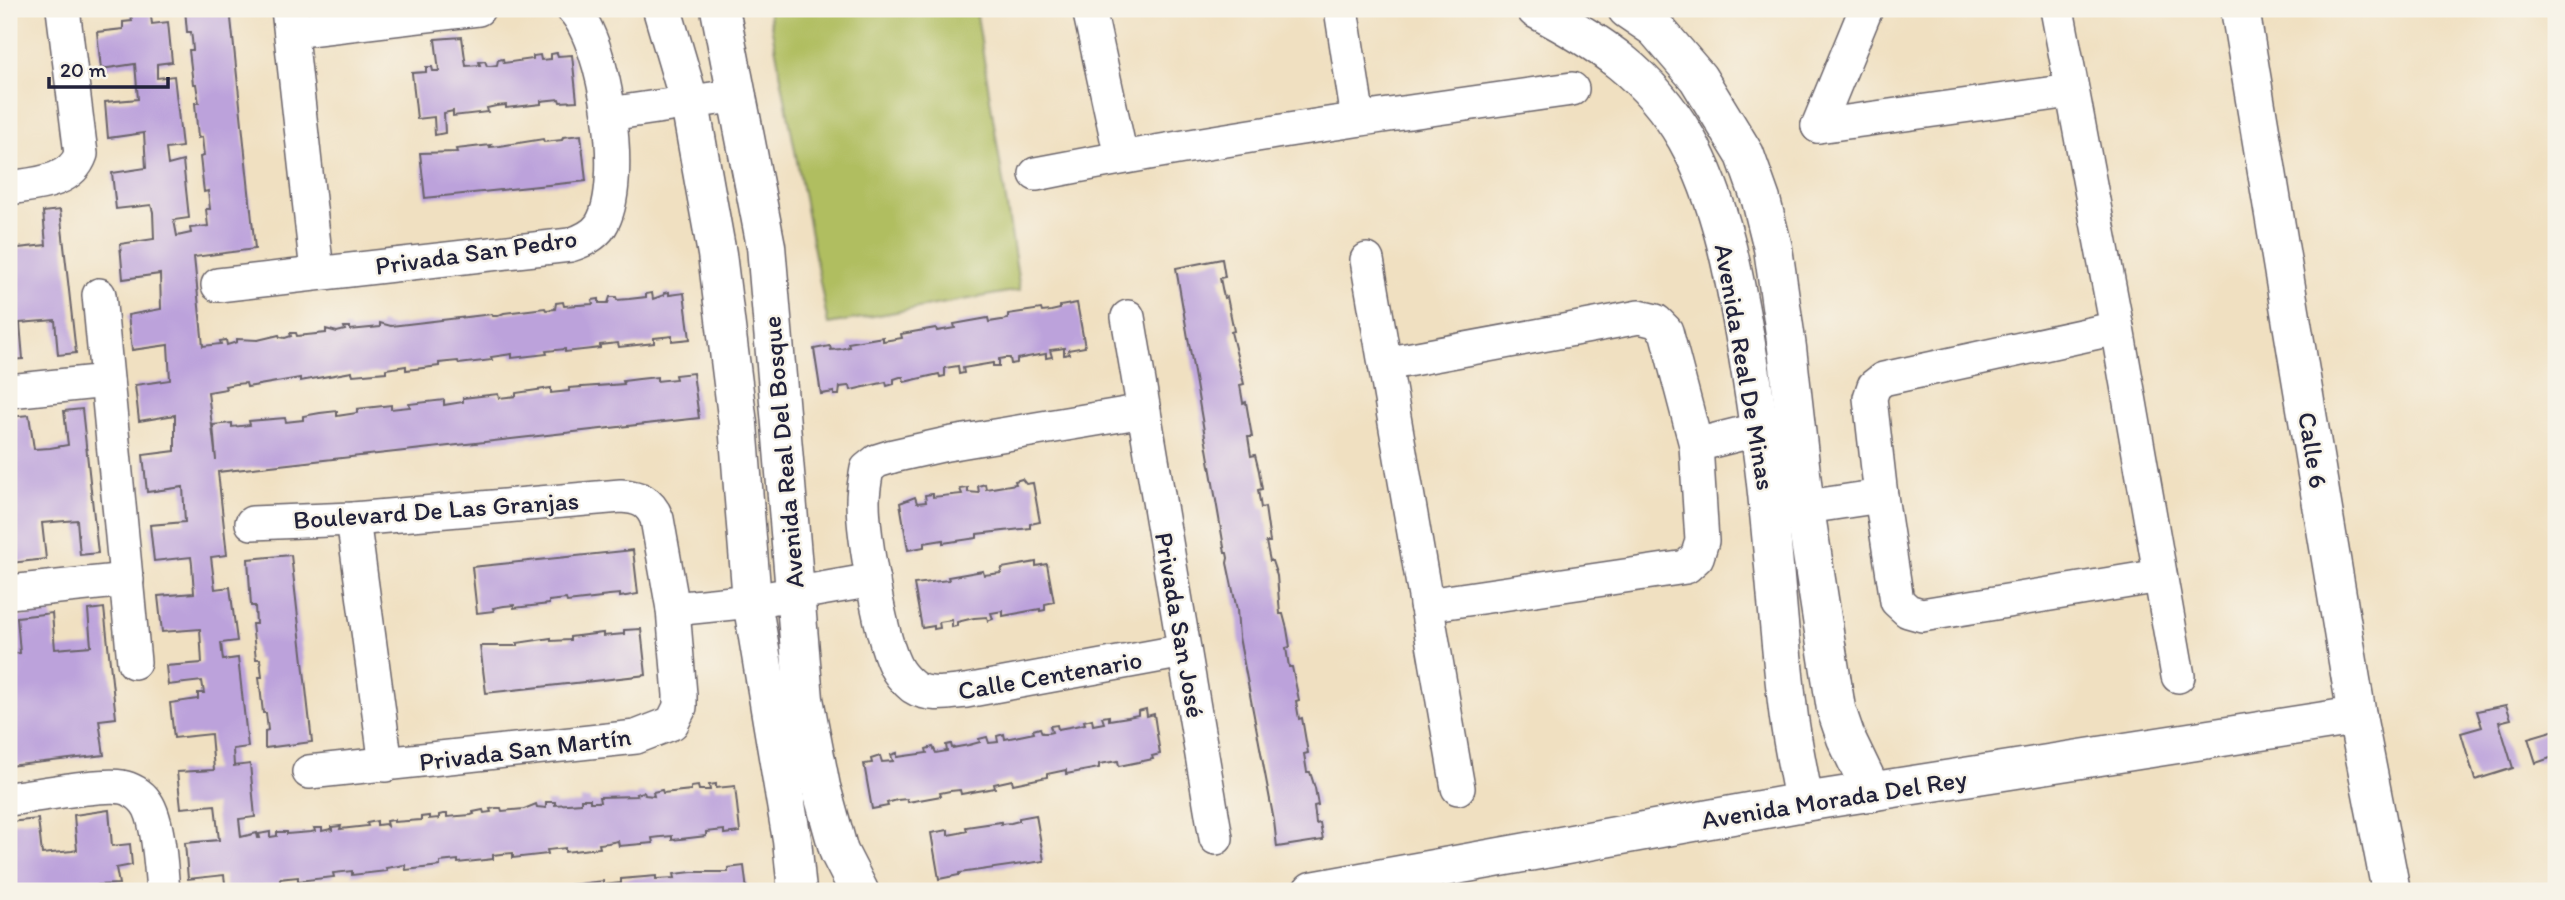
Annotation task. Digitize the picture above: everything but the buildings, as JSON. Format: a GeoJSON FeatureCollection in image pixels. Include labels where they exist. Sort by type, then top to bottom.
{"type":"FeatureCollection","features":[{"type":"Feature","properties":{"kind":"street"},"geometry":{"type":"LineString","coordinates":[[9,188],[54,179],[65,175],[78,163],[81,144],[63,9]]}},
{"type":"Feature","properties":{"kind":"street"},"geometry":{"type":"LineString","coordinates":[[317,272],[289,20],[478,9]]}},
{"type":"Feature","properties":{"kind":"street","name":"Privada San Pedro"},"geometry":{"type":"LineString","coordinates":[[218,285],[570,245],[587,239],[599,229],[610,203],[613,181],[609,114],[591,39],[583,20],[573,9]]}},
{"type":"Feature","properties":{"kind":"street","name":"Avenida Real Del Bosque"},"geometry":{"type":"LineString","coordinates":[[662,9],[690,104],[718,254],[738,424],[752,601],[792,840],[797,891]]}},
{"type":"Feature","properties":{"kind":"street","name":"Avenida Real Del Bosque"},"geometry":{"type":"LineString","coordinates":[[720,9],[739,95],[766,246],[804,699],[821,787],[839,852],[859,891]]}},
{"type":"Feature","properties":{"kind":"street"},"geometry":{"type":"LineString","coordinates":[[1089,9],[1121,157]]}},
{"type":"Feature","properties":{"kind":"street"},"geometry":{"type":"LineString","coordinates":[[1341,9],[1358,119]]}},
{"type":"Feature","properties":{"kind":"street","name":"Avenida Real De Minas"},"geometry":{"type":"LineString","coordinates":[[1536,9],[1611,51],[1641,79],[1685,136],[1703,172],[1728,251],[1760,429],[1787,511],[1836,709],[1846,738],[1872,792]]}},
{"type":"Feature","properties":{"kind":"street","name":"Avenida Real De Minas"},"geometry":{"type":"LineString","coordinates":[[1627,9],[1655,28],[1698,78],[1745,155],[1761,200],[1773,248],[1787,348],[1789,719],[1804,802]]}},
{"type":"Feature","properties":{"kind":"street"},"geometry":{"type":"LineString","coordinates":[[1866,9],[1818,126],[2071,91]]}},
{"type":"Feature","properties":{"kind":"street"},"geometry":{"type":"LineString","coordinates":[[2057,9],[2178,676]]}},
{"type":"Feature","properties":{"kind":"street","name":"Calle 6"},"geometry":{"type":"LineString","coordinates":[[2240,9],[2357,716],[2391,891]]}},
{"type":"Feature","properties":{"kind":"street"},"geometry":{"type":"LineString","coordinates":[[1036,174],[1121,157],[1358,119],[1572,89]]}},
{"type":"Feature","properties":{"kind":"street"},"geometry":{"type":"LineString","coordinates":[[609,114],[739,95]]}},
{"type":"Feature","properties":{"kind":"street"},"geometry":{"type":"LineString","coordinates":[[1703,172],[1745,155]]}},
{"type":"Feature","properties":{"kind":"street"},"geometry":{"type":"LineString","coordinates":[[1367,260],[1458,788]]}},
{"type":"Feature","properties":{"kind":"street"},"geometry":{"type":"LineString","coordinates":[[99,295],[134,662]]}},
{"type":"Feature","properties":{"kind":"street","name":"Privada San José"},"geometry":{"type":"LineString","coordinates":[[1128,317],[1216,838]]}},
{"type":"Feature","properties":{"kind":"street"},"geometry":{"type":"LineString","coordinates":[[1385,365],[1639,317],[1656,321],[1666,331],[1696,445],[1702,541],[1697,557],[1686,566],[1426,605]]}},
{"type":"Feature","properties":{"kind":"street"},"geometry":{"type":"LineString","coordinates":[[2117,328],[1883,379],[1874,386],[1870,398],[1881,496],[1898,601],[1908,611],[1922,615],[2160,576]]}},
{"type":"Feature","properties":{"kind":"street"},"geometry":{"type":"LineString","coordinates":[[9,391],[107,381]]}},
{"type":"Feature","properties":{"kind":"street"},"geometry":{"type":"LineString","coordinates":[[673,609],[752,601],[873,580],[863,503],[867,469],[877,461],[1007,432],[1144,411]]}},
{"type":"Feature","properties":{"kind":"street"},"geometry":{"type":"LineString","coordinates":[[1696,445],[1760,429]]}},
{"type":"Feature","properties":{"kind":"street","name":"Boulevard De Las Granjas"},"geometry":{"type":"LineString","coordinates":[[252,523],[353,519],[621,496]]}},
{"type":"Feature","properties":{"kind":"street","name":"Privada San Martín"},"geometry":{"type":"LineString","coordinates":[[309,772],[636,737],[672,723],[680,707],[673,609],[659,529],[653,508],[647,502],[621,496]]}},
{"type":"Feature","properties":{"kind":"street"},"geometry":{"type":"LineString","coordinates":[[1787,511],[1881,496]]}},
{"type":"Feature","properties":{"kind":"street","name":"Privada San Martín"},"geometry":{"type":"LineString","coordinates":[[353,519],[386,765]]}},
{"type":"Feature","properties":{"kind":"street"},"geometry":{"type":"LineString","coordinates":[[9,592],[127,580]]}},
{"type":"Feature","properties":{"kind":"street","name":"Calle Centenario"},"geometry":{"type":"LineString","coordinates":[[873,580],[897,670],[916,689],[926,692],[944,694],[966,691],[1184,651]]}},
{"type":"Feature","properties":{"kind":"street","name":"Avenida Morada Del Rey"},"geometry":{"type":"LineString","coordinates":[[1312,891],[1412,883],[1804,802],[2357,716]]}},
{"type":"Feature","properties":{"kind":"street"},"geometry":{"type":"LineString","coordinates":[[9,799],[95,788],[123,787],[135,793],[146,802],[152,816],[163,891]]}},
{"type":"Feature","properties":{"kind":"green space"},"geometry":{"type":"Polygon","coordinates":[[[768,9],[976,9],[1020,290],[828,324],[768,9]]]}}]}
